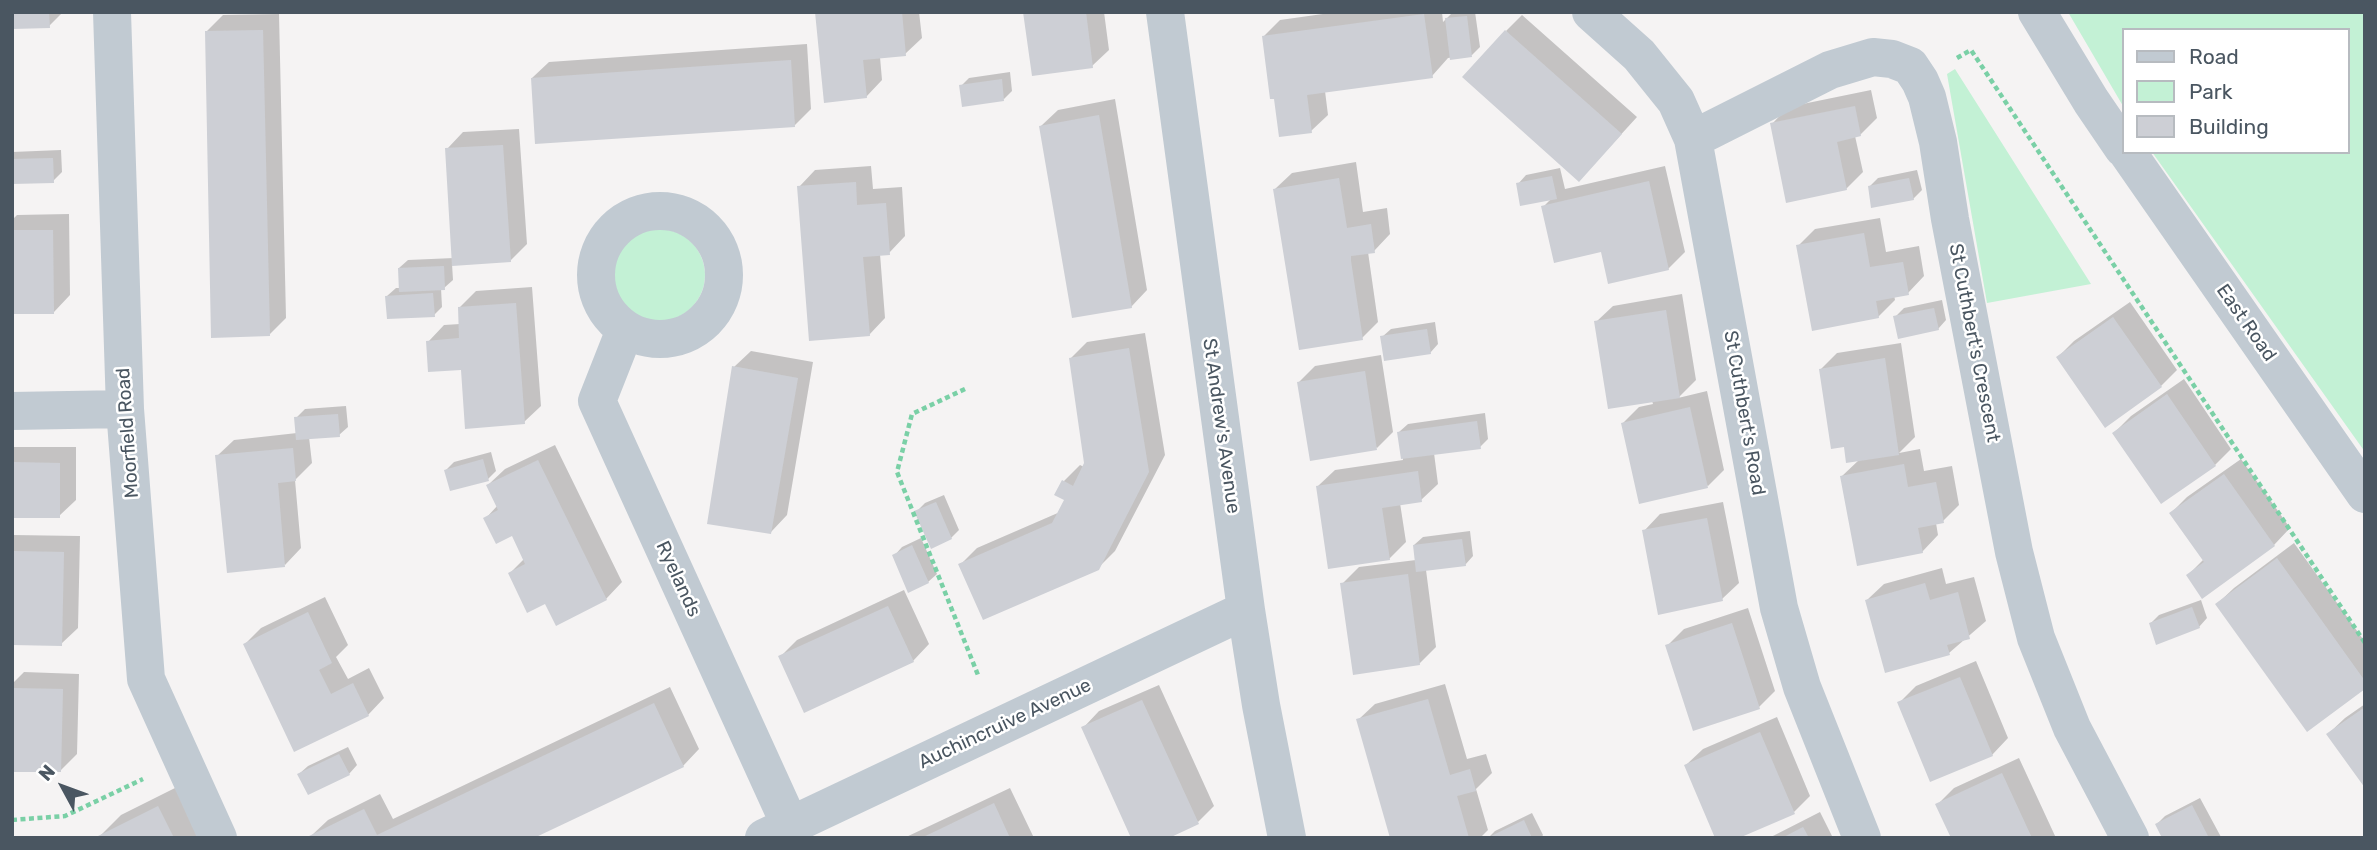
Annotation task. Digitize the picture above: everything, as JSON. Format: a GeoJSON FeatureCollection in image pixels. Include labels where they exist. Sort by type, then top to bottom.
{"type":"FeatureCollection","features":[{"type":"Feature","properties":{"kind":"street","name":"Moorfield Road"},"geometry":{"type":"LineString","coordinates":[[112,12],[125,409],[146,679],[218,838]]}},
{"type":"Feature","properties":{"kind":"street","name":"St Andrew's Avenue"},"geometry":{"type":"LineString","coordinates":[[1165,12],[1246,610],[1287,838]]}},
{"type":"Feature","properties":{"kind":"street","name":"St Cuthbert's Road"},"geometry":{"type":"LineString","coordinates":[[1591,12],[1639,55],[1676,102],[1693,139],[1779,608],[1802,687],[1862,838]]}},
{"type":"Feature","properties":{"kind":"street"},"geometry":{"type":"LineString","coordinates":[[2037,12],[2122,147]]}},
{"type":"Feature","properties":{"kind":"street"},"geometry":{"type":"LineString","coordinates":[[1693,139],[1830,70],[1873,57],[1892,59],[1910,66],[1920,81]]}},
{"type":"Feature","properties":{"kind":"street","name":"St Cuthbert's Crescent"},"geometry":{"type":"LineString","coordinates":[[1920,81],[1927,97],[1938,142],[1950,219],[2014,552],[2036,638],[2072,728],[2130,838]]}},
{"type":"Feature","properties":{"kind":"street","name":"East Road"},"geometry":{"type":"LineString","coordinates":[[2128,154],[2365,494]]}},
{"type":"Feature","properties":{"kind":"street","name":"Ryelands"},"geometry":{"type":"LineString","coordinates":[[625,330],[597,401],[777,832]]}},
{"type":"Feature","properties":{"kind":"street"},"geometry":{"type":"LineString","coordinates":[[12,411],[125,409]]}},
{"type":"Feature","properties":{"kind":"street","name":"Auchincruive Avenue"},"geometry":{"type":"LineString","coordinates":[[777,832],[1246,610]]}},
{"type":"Feature","properties":{"kind":"path"},"geometry":{"type":"LineString","coordinates":[[1920,81],[1971,50],[2365,643]]}},
{"type":"Feature","properties":{"kind":"path"},"geometry":{"type":"LineString","coordinates":[[965,389],[912,414],[897,472],[978,675]]}},
{"type":"Feature","properties":{"kind":"path"},"geometry":{"type":"LineString","coordinates":[[12,820],[65,816],[183,759]]}},
{"type":"Feature","properties":{"kind":"green space"},"geometry":{"type":"Polygon","coordinates":[[[2068,12],[2365,12],[2365,452],[2153,154],[2349,154],[2349,28],[2122,28],[2122,104],[2068,12]]]}},
{"type":"Feature","properties":{"kind":"green space"},"geometry":{"type":"Polygon","coordinates":[[[1955,69],[2091,284],[1987,303],[1947,74],[1955,69]]]}},
{"type":"Feature","properties":{"kind":"green space"},"geometry":{"type":"Polygon","coordinates":[[[650,229],[668,229],[685,236],[698,249],[705,266],[705,284],[698,301],[685,314],[668,321],[650,321],[633,314],[620,301],[613,284],[613,266],[620,249],[633,236],[650,229]]]}},
{"type":"Feature","properties":{"kind":"building"},"geometry":{"type":"Polygon","coordinates":[[[12,12],[49,12],[50,28],[12,29],[12,12]]]}},
{"type":"Feature","properties":{"kind":"building"},"geometry":{"type":"Polygon","coordinates":[[[815,12],[902,12],[906,56],[863,60],[867,98],[824,103],[815,12]]]}},
{"type":"Feature","properties":{"kind":"building"},"geometry":{"type":"Polygon","coordinates":[[[1023,12],[1086,12],[1093,68],[1032,76],[1023,12]]]}},
{"type":"Feature","properties":{"kind":"building"},"geometry":{"type":"Polygon","coordinates":[[[1424,14],[1433,78],[1307,95],[1312,133],[1279,137],[1274,99],[1270,99],[1262,36],[1424,14]]]}},
{"type":"Feature","properties":{"kind":"building"},"geometry":{"type":"Polygon","coordinates":[[[1467,16],[1472,57],[1450,60],[1445,18],[1467,16]]]}},
{"type":"Feature","properties":{"kind":"building"},"geometry":{"type":"Polygon","coordinates":[[[263,30],[270,336],[211,338],[205,31],[263,30]]]}},
{"type":"Feature","properties":{"kind":"building"},"geometry":{"type":"Polygon","coordinates":[[[1505,30],[1622,134],[1579,182],[1462,77],[1505,30]]]}},
{"type":"Feature","properties":{"kind":"building"},"geometry":{"type":"Polygon","coordinates":[[[791,60],[795,127],[535,144],[531,78],[791,60]]]}},
{"type":"Feature","properties":{"kind":"building"},"geometry":{"type":"Polygon","coordinates":[[[1002,79],[1004,101],[962,107],[959,85],[1002,79]]]}},
{"type":"Feature","properties":{"kind":"building"},"geometry":{"type":"Polygon","coordinates":[[[1855,106],[1861,136],[1837,142],[1847,190],[1786,203],[1770,123],[1855,106]]]}},
{"type":"Feature","properties":{"kind":"building"},"geometry":{"type":"Polygon","coordinates":[[[1099,115],[1132,308],[1072,318],[1039,126],[1099,115]]]}},
{"type":"Feature","properties":{"kind":"building"},"geometry":{"type":"Polygon","coordinates":[[[503,145],[511,262],[452,266],[445,148],[503,145]]]}},
{"type":"Feature","properties":{"kind":"building"},"geometry":{"type":"Polygon","coordinates":[[[53,158],[54,183],[12,184],[12,159],[53,158]]]}},
{"type":"Feature","properties":{"kind":"building"},"geometry":{"type":"Polygon","coordinates":[[[1552,176],[1557,199],[1520,206],[1516,183],[1552,176]]]}},
{"type":"Feature","properties":{"kind":"building"},"geometry":{"type":"Polygon","coordinates":[[[1339,178],[1347,228],[1371,224],[1375,253],[1351,256],[1363,340],[1299,350],[1273,189],[1339,178]]]}},
{"type":"Feature","properties":{"kind":"building"},"geometry":{"type":"Polygon","coordinates":[[[1909,178],[1914,200],[1871,208],[1868,186],[1909,178]]]}},
{"type":"Feature","properties":{"kind":"building"},"geometry":{"type":"Polygon","coordinates":[[[1649,181],[1669,270],[1608,284],[1601,252],[1554,263],[1541,206],[1649,181]]]}},
{"type":"Feature","properties":{"kind":"building"},"geometry":{"type":"Polygon","coordinates":[[[856,182],[857,205],[886,203],[890,255],[863,257],[870,336],[809,341],[797,186],[856,182]]]}},
{"type":"Feature","properties":{"kind":"building"},"geometry":{"type":"Polygon","coordinates":[[[12,230],[53,230],[54,314],[12,314],[12,230]]]}},
{"type":"Feature","properties":{"kind":"building"},"geometry":{"type":"Polygon","coordinates":[[[1864,233],[1870,267],[1903,262],[1909,295],[1876,301],[1879,318],[1812,331],[1796,245],[1864,233]]]}},
{"type":"Feature","properties":{"kind":"building"},"geometry":{"type":"Polygon","coordinates":[[[444,266],[445,290],[399,292],[398,268],[444,266]]]}},
{"type":"Feature","properties":{"kind":"building"},"geometry":{"type":"Polygon","coordinates":[[[433,293],[435,317],[387,319],[385,296],[433,293]]]}},
{"type":"Feature","properties":{"kind":"building"},"geometry":{"type":"Polygon","coordinates":[[[516,303],[525,424],[465,429],[461,370],[428,372],[426,341],[459,338],[458,307],[516,303]]]}},
{"type":"Feature","properties":{"kind":"building"},"geometry":{"type":"Polygon","coordinates":[[[1934,308],[1939,330],[1898,339],[1893,316],[1934,308]]]}},
{"type":"Feature","properties":{"kind":"building"},"geometry":{"type":"Polygon","coordinates":[[[1666,310],[1680,398],[1608,409],[1594,321],[1666,310]]]}},
{"type":"Feature","properties":{"kind":"building"},"geometry":{"type":"Polygon","coordinates":[[[2113,317],[2162,387],[2105,428],[2056,357],[2113,317]]]}},
{"type":"Feature","properties":{"kind":"building"},"geometry":{"type":"Polygon","coordinates":[[[1427,329],[1431,354],[1384,361],[1380,336],[1427,329]]]}},
{"type":"Feature","properties":{"kind":"building"},"geometry":{"type":"Polygon","coordinates":[[[1129,348],[1149,472],[1099,570],[983,620],[958,564],[1052,523],[1064,500],[1054,495],[1062,480],[1073,486],[1084,463],[1069,358],[1129,348]]]}},
{"type":"Feature","properties":{"kind":"building"},"geometry":{"type":"Polygon","coordinates":[[[1885,358],[1899,455],[1846,463],[1844,447],[1831,449],[1819,369],[1885,358]]]}},
{"type":"Feature","properties":{"kind":"building"},"geometry":{"type":"Polygon","coordinates":[[[732,366],[798,378],[771,534],[707,524],[732,366]]]}},
{"type":"Feature","properties":{"kind":"building"},"geometry":{"type":"Polygon","coordinates":[[[1365,371],[1377,450],[1310,461],[1297,382],[1365,371]]]}},
{"type":"Feature","properties":{"kind":"building"},"geometry":{"type":"Polygon","coordinates":[[[2167,394],[2216,466],[2161,504],[2112,433],[2167,394]]]}},
{"type":"Feature","properties":{"kind":"building"},"geometry":{"type":"Polygon","coordinates":[[[1690,407],[1708,488],[1639,504],[1621,423],[1690,407]]]}},
{"type":"Feature","properties":{"kind":"building"},"geometry":{"type":"Polygon","coordinates":[[[338,414],[340,437],[296,440],[294,417],[338,414]]]}},
{"type":"Feature","properties":{"kind":"building"},"geometry":{"type":"Polygon","coordinates":[[[1477,421],[1481,449],[1401,459],[1397,432],[1477,421]]]}},
{"type":"Feature","properties":{"kind":"building"},"geometry":{"type":"Polygon","coordinates":[[[293,448],[296,481],[278,483],[285,567],[227,573],[215,455],[293,448]]]}},
{"type":"Feature","properties":{"kind":"building"},"geometry":{"type":"Polygon","coordinates":[[[483,459],[489,481],[450,491],[444,470],[483,459]]]}},
{"type":"Feature","properties":{"kind":"building"},"geometry":{"type":"Polygon","coordinates":[[[538,460],[607,600],[556,626],[545,604],[527,613],[508,573],[525,564],[512,536],[496,544],[483,518],[498,510],[486,485],[538,460]]]}},
{"type":"Feature","properties":{"kind":"building"},"geometry":{"type":"Polygon","coordinates":[[[12,462],[60,463],[60,518],[12,518],[12,462]]]}},
{"type":"Feature","properties":{"kind":"building"},"geometry":{"type":"Polygon","coordinates":[[[1904,464],[1908,487],[1936,482],[1944,523],[1918,528],[1923,553],[1857,566],[1840,476],[1904,464]]]}},
{"type":"Feature","properties":{"kind":"building"},"geometry":{"type":"Polygon","coordinates":[[[1418,471],[1422,502],[1382,508],[1390,560],[1328,569],[1316,486],[1418,471]]]}},
{"type":"Feature","properties":{"kind":"building"},"geometry":{"type":"Polygon","coordinates":[[[2224,474],[2275,546],[2202,599],[2186,575],[2204,562],[2169,513],[2224,474]]]}},
{"type":"Feature","properties":{"kind":"building"},"geometry":{"type":"Polygon","coordinates":[[[936,502],[952,539],[931,549],[914,511],[936,502]]]}},
{"type":"Feature","properties":{"kind":"building"},"geometry":{"type":"Polygon","coordinates":[[[1707,518],[1723,601],[1658,615],[1642,530],[1707,518]]]}},
{"type":"Feature","properties":{"kind":"building"},"geometry":{"type":"Polygon","coordinates":[[[1462,539],[1466,566],[1416,572],[1413,545],[1462,539]]]}},
{"type":"Feature","properties":{"kind":"building"},"geometry":{"type":"Polygon","coordinates":[[[912,545],[929,583],[908,593],[892,555],[912,545]]]}},
{"type":"Feature","properties":{"kind":"building"},"geometry":{"type":"Polygon","coordinates":[[[12,551],[64,552],[62,646],[12,645],[12,551]]]}},
{"type":"Feature","properties":{"kind":"building"},"geometry":{"type":"Polygon","coordinates":[[[2277,558],[2365,681],[2365,689],[2307,732],[2215,604],[2277,558]]]}},
{"type":"Feature","properties":{"kind":"building"},"geometry":{"type":"Polygon","coordinates":[[[1408,574],[1420,665],[1353,675],[1340,583],[1408,574]]]}},
{"type":"Feature","properties":{"kind":"building"},"geometry":{"type":"Polygon","coordinates":[[[1925,583],[1930,600],[1958,592],[1970,639],[1947,645],[1950,655],[1885,673],[1865,600],[1925,583]]]}},
{"type":"Feature","properties":{"kind":"building"},"geometry":{"type":"Polygon","coordinates":[[[888,606],[914,662],[804,713],[778,656],[888,606]]]}},
{"type":"Feature","properties":{"kind":"building"},"geometry":{"type":"Polygon","coordinates":[[[2192,607],[2200,628],[2156,645],[2149,623],[2192,607]]]}},
{"type":"Feature","properties":{"kind":"building"},"geometry":{"type":"Polygon","coordinates":[[[308,612],[332,663],[319,670],[331,694],[353,683],[369,716],[294,752],[243,644],[308,612]]]}},
{"type":"Feature","properties":{"kind":"building"},"geometry":{"type":"Polygon","coordinates":[[[1732,623],[1760,709],[1693,731],[1665,645],[1732,623]]]}},
{"type":"Feature","properties":{"kind":"building"},"geometry":{"type":"Polygon","coordinates":[[[1960,677],[1993,756],[1930,782],[1897,702],[1960,677]]]}},
{"type":"Feature","properties":{"kind":"building"},"geometry":{"type":"Polygon","coordinates":[[[12,688],[63,689],[61,772],[12,772],[12,688]]]}},
{"type":"Feature","properties":{"kind":"building"},"geometry":{"type":"Polygon","coordinates":[[[1428,699],[1450,775],[1470,769],[1476,791],[1457,796],[1469,838],[1390,838],[1356,719],[1428,699]]]}},
{"type":"Feature","properties":{"kind":"building"},"geometry":{"type":"Polygon","coordinates":[[[1142,700],[1199,824],[1169,838],[1131,838],[1081,727],[1142,700]]]}},
{"type":"Feature","properties":{"kind":"building"},"geometry":{"type":"Polygon","coordinates":[[[654,703],[684,767],[534,838],[309,836],[364,809],[377,835],[654,703]]]}},
{"type":"Feature","properties":{"kind":"building"},"geometry":{"type":"Polygon","coordinates":[[[2365,707],[2365,788],[2326,734],[2365,707]]]}},
{"type":"Feature","properties":{"kind":"building"},"geometry":{"type":"Polygon","coordinates":[[[1760,732],[1795,814],[1739,838],[1715,838],[1684,765],[1760,732]]]}},
{"type":"Feature","properties":{"kind":"building"},"geometry":{"type":"Polygon","coordinates":[[[339,754],[350,775],[308,795],[297,774],[339,754]]]}},
{"type":"Feature","properties":{"kind":"building"},"geometry":{"type":"Polygon","coordinates":[[[2002,773],[2032,838],[1951,838],[1935,804],[2002,773]]]}},
{"type":"Feature","properties":{"kind":"building"},"geometry":{"type":"Polygon","coordinates":[[[994,803],[1010,838],[921,838],[938,830],[994,803]]]}},
{"type":"Feature","properties":{"kind":"building"},"geometry":{"type":"Polygon","coordinates":[[[2192,805],[2209,838],[2162,838],[2155,824],[2192,805]]]}},
{"type":"Feature","properties":{"kind":"building"},"geometry":{"type":"Polygon","coordinates":[[[158,806],[174,838],[94,838],[158,806]]]}},
{"type":"Feature","properties":{"kind":"building"},"geometry":{"type":"Polygon","coordinates":[[[1524,820],[1532,838],[1487,838],[1524,820]]]}},
{"type":"Feature","properties":{"kind":"building"},"geometry":{"type":"Polygon","coordinates":[[[1803,827],[1809,838],[1782,838],[1803,827]]]}}]}
